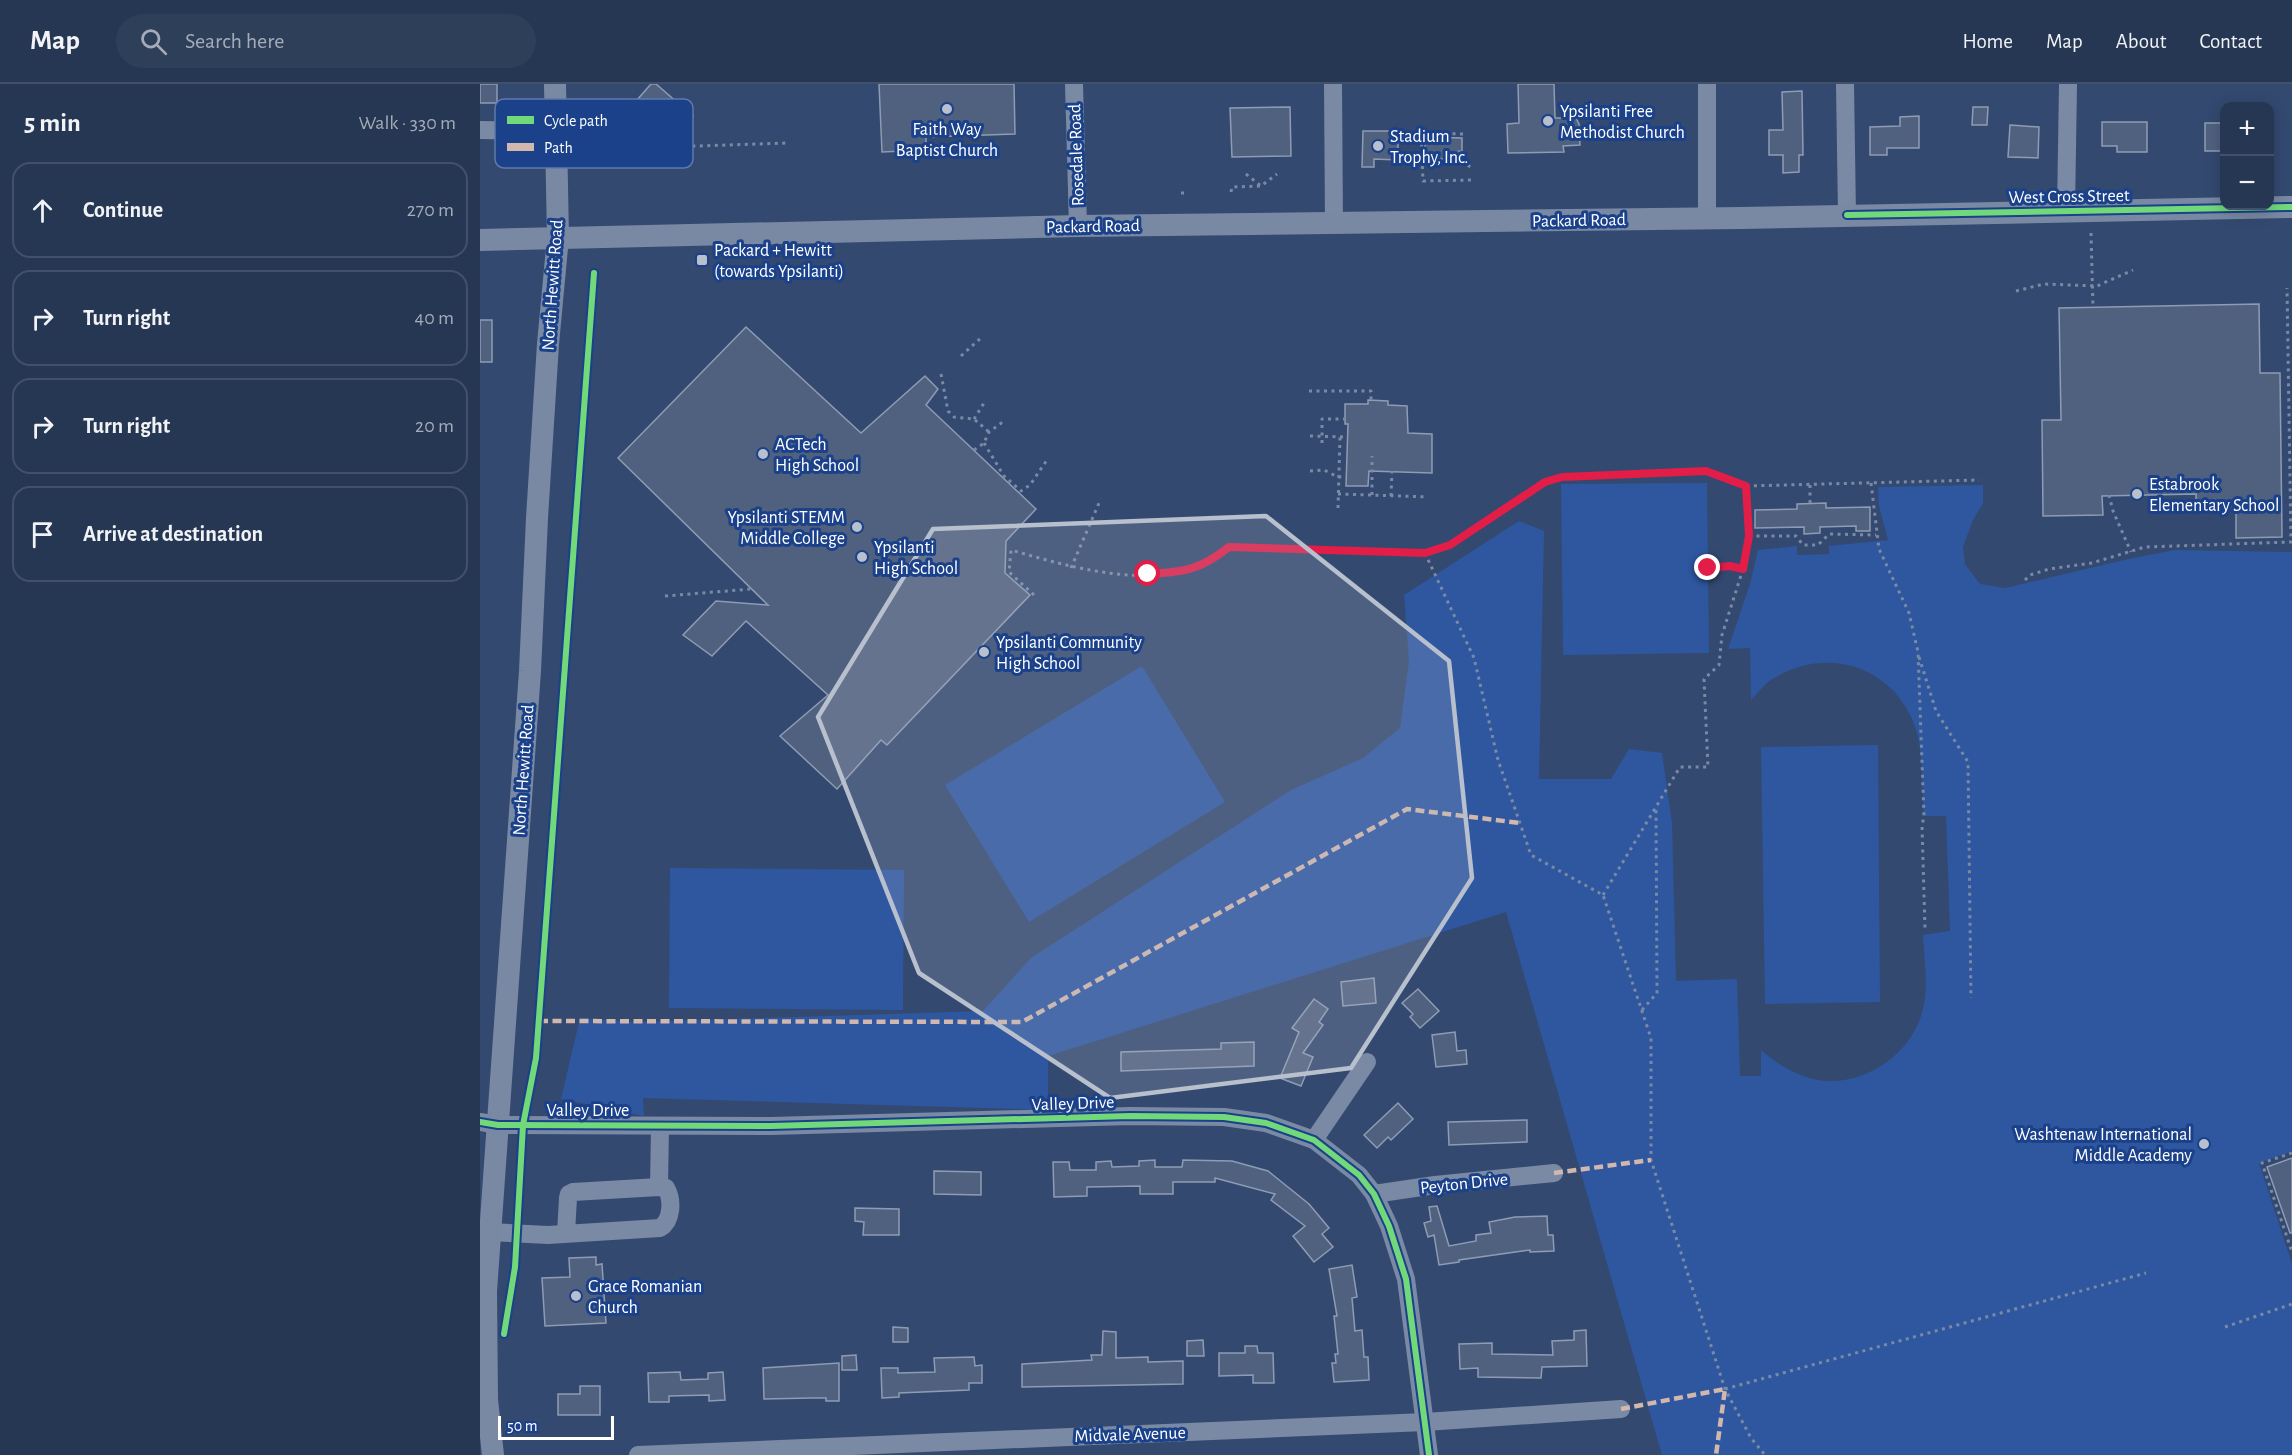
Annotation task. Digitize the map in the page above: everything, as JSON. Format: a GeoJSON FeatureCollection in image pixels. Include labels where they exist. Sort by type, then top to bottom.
{"type":"FeatureCollection","features":[{"type":"Feature","properties":{"kind":"main road","name":"North Hewitt Road"},"geometry":{"type":"LineString","coordinates":[[493,1455],[487,1400],[485,1350],[490,1232],[489,1123],[530,671],[548,344],[558,237],[556,168]]}},
{"type":"Feature","properties":{"kind":"main road","name":"West Cross Street"},"geometry":{"type":"LineString","coordinates":[[1707,219],[2292,207]]}},
{"type":"Feature","properties":{"kind":"main road","name":"Packard Road"},"geometry":{"type":"LineString","coordinates":[[480,240],[1078,226],[1707,219]]}},
{"type":"Feature","properties":{"kind":"street","name":"Rosedale Road"},"geometry":{"type":"LineString","coordinates":[[1074,84],[1078,226]]}},
{"type":"Feature","properties":{"kind":"street"},"geometry":{"type":"LineString","coordinates":[[1333,84],[1334,224]]}},
{"type":"Feature","properties":{"kind":"street"},"geometry":{"type":"LineString","coordinates":[[1707,84],[1707,219]]}},
{"type":"Feature","properties":{"kind":"street"},"geometry":{"type":"LineString","coordinates":[[1845,84],[1846,215]]}},
{"type":"Feature","properties":{"kind":"street"},"geometry":{"type":"LineString","coordinates":[[2066,211],[2068,84]]}},
{"type":"Feature","properties":{"kind":"street"},"geometry":{"type":"LineString","coordinates":[[1314,1140],[1367,1062]]}},
{"type":"Feature","properties":{"kind":"street","name":"Valley Drive"},"geometry":{"type":"LineString","coordinates":[[489,1123],[771,1126],[1130,1116],[1224,1117],[1266,1123],[1314,1140],[1359,1175],[1374,1194],[1389,1226],[1406,1279],[1429,1455]]}},
{"type":"Feature","properties":{"kind":"street"},"geometry":{"type":"LineString","coordinates":[[659,1187],[660,1126]]}},
{"type":"Feature","properties":{"kind":"street","name":"Peyton Drive"},"geometry":{"type":"LineString","coordinates":[[1374,1194],[1435,1185],[1554,1173]]}},
{"type":"Feature","properties":{"kind":"street"},"geometry":{"type":"LineString","coordinates":[[490,1232],[517,1235],[566,1233],[660,1228],[667,1224],[670,1218],[669,1194],[666,1188],[659,1187],[573,1192],[568,1198],[566,1233]]}},
{"type":"Feature","properties":{"kind":"street","name":"Midvale Avenue"},"geometry":{"type":"LineString","coordinates":[[638,1455],[1425,1422],[1621,1410]]}},
{"type":"Feature","properties":{"kind":"path"},"geometry":{"type":"LineString","coordinates":[[1463,134],[1421,133],[1423,181],[1472,180]]}},
{"type":"Feature","properties":{"kind":"path"},"geometry":{"type":"LineString","coordinates":[[693,146],[788,143]]}},
{"type":"Feature","properties":{"kind":"path"},"geometry":{"type":"LineString","coordinates":[[1423,164],[1465,164],[1472,167]]}},
{"type":"Feature","properties":{"kind":"path"},"geometry":{"type":"LineString","coordinates":[[1246,174],[1261,186]]}},
{"type":"Feature","properties":{"kind":"path"},"geometry":{"type":"LineString","coordinates":[[1231,192],[1232,187],[1261,186],[1277,174]]}},
{"type":"Feature","properties":{"kind":"path"},"geometry":{"type":"LineString","coordinates":[[2091,232],[2093,307]]}},
{"type":"Feature","properties":{"kind":"path"},"geometry":{"type":"LineString","coordinates":[[2016,291],[2044,284],[2097,286],[2133,270]]}},
{"type":"Feature","properties":{"kind":"path"},"geometry":{"type":"LineString","coordinates":[[2025,580],[2030,575],[2049,569],[2091,563],[2145,547],[2291,542],[2287,288]]}},
{"type":"Feature","properties":{"kind":"path"},"geometry":{"type":"LineString","coordinates":[[961,356],[982,337]]}},
{"type":"Feature","properties":{"kind":"path"},"geometry":{"type":"LineString","coordinates":[[941,374],[948,411],[954,417],[974,419],[989,432]]}},
{"type":"Feature","properties":{"kind":"path"},"geometry":{"type":"LineString","coordinates":[[1309,391],[1371,391],[1371,400]]}},
{"type":"Feature","properties":{"kind":"path"},"geometry":{"type":"LineString","coordinates":[[974,419],[984,403]]}},
{"type":"Feature","properties":{"kind":"path"},"geometry":{"type":"LineString","coordinates":[[1322,443],[1322,419],[1345,419]]}},
{"type":"Feature","properties":{"kind":"path"},"geometry":{"type":"LineString","coordinates":[[974,450],[984,443],[989,432],[1004,421]]}},
{"type":"Feature","properties":{"kind":"path"},"geometry":{"type":"LineString","coordinates":[[1310,436],[1347,437]]}},
{"type":"Feature","properties":{"kind":"path"},"geometry":{"type":"LineString","coordinates":[[1338,508],[1340,437]]}},
{"type":"Feature","properties":{"kind":"path"},"geometry":{"type":"LineString","coordinates":[[984,443],[1004,476],[1021,491],[1030,485],[1047,460]]}},
{"type":"Feature","properties":{"kind":"path"},"geometry":{"type":"LineString","coordinates":[[1372,456],[1372,495]]}},
{"type":"Feature","properties":{"kind":"path"},"geometry":{"type":"LineString","coordinates":[[1310,471],[1324,471],[1338,477],[1346,477]]}},
{"type":"Feature","properties":{"kind":"path"},"geometry":{"type":"LineString","coordinates":[[1391,496],[1392,471]]}},
{"type":"Feature","properties":{"kind":"path"},"geometry":{"type":"LineString","coordinates":[[1034,595],[1009,573],[1011,550],[1071,568],[1113,573],[1182,573],[1214,560],[1229,547],[1425,553],[1450,545],[1545,482],[1562,477],[1706,471],[1746,486],[1979,480]]}},
{"type":"Feature","properties":{"kind":"path"},"geometry":{"type":"LineString","coordinates":[[1871,483],[1879,549],[1909,613],[1936,711],[1968,762],[1971,998]]}},
{"type":"Feature","properties":{"kind":"path"},"geometry":{"type":"LineString","coordinates":[[1810,485],[1810,504]]}},
{"type":"Feature","properties":{"kind":"path"},"geometry":{"type":"LineString","coordinates":[[1603,896],[1680,767],[1708,767],[1704,679],[1719,665],[1722,635],[1743,569],[1749,536],[1746,486]]}},
{"type":"Feature","properties":{"kind":"path"},"geometry":{"type":"LineString","coordinates":[[1338,494],[1428,496]]}},
{"type":"Feature","properties":{"kind":"path"},"geometry":{"type":"LineString","coordinates":[[2109,495],[2113,511],[2131,552]]}},
{"type":"Feature","properties":{"kind":"path"},"geometry":{"type":"LineString","coordinates":[[1071,568],[1099,503]]}},
{"type":"Feature","properties":{"kind":"path"},"geometry":{"type":"LineString","coordinates":[[1749,536],[1796,536],[1803,545],[1818,545],[1828,534],[1876,535]]}},
{"type":"Feature","properties":{"kind":"path"},"geometry":{"type":"LineString","coordinates":[[1425,553],[1474,658],[1498,760],[1531,855],[1603,896],[1651,1038],[1651,1160],[1725,1389],[1751,1438],[1765,1455]]}},
{"type":"Feature","properties":{"kind":"path"},"geometry":{"type":"LineString","coordinates":[[1708,568],[1730,566],[1743,569]]}},
{"type":"Feature","properties":{"kind":"path"},"geometry":{"type":"LineString","coordinates":[[665,596],[751,589]]}},
{"type":"Feature","properties":{"kind":"path"},"geometry":{"type":"LineString","coordinates":[[1918,652],[1925,928]]}},
{"type":"Feature","properties":{"kind":"path"},"geometry":{"type":"LineString","coordinates":[[1642,1010],[1658,993],[1656,807]]}},
{"type":"Feature","properties":{"kind":"path"},"geometry":{"type":"LineString","coordinates":[[2292,1153],[2262,1163],[2292,1252]]}},
{"type":"Feature","properties":{"kind":"path"},"geometry":{"type":"LineString","coordinates":[[1725,1389],[2146,1273]]}},
{"type":"Feature","properties":{"kind":"path"},"geometry":{"type":"LineString","coordinates":[[2225,1327],[2292,1304]]}},
{"type":"Feature","properties":{"kind":"highlighted area"},"geometry":{"type":"Polygon","coordinates":[[[1266,516],[1449,661],[1472,878],[1351,1068],[1110,1098],[919,973],[818,717],[933,529],[1266,516]]]}},
{"type":"Feature","properties":{"kind":"shaded area"},"geometry":{"type":"Polygon","coordinates":[[[1707,483],[1709,653],[1563,655],[1561,484],[1707,483]]]}},
{"type":"Feature","properties":{"kind":"shaded area"},"geometry":{"type":"Polygon","coordinates":[[[1983,485],[1983,503],[1973,520],[1963,547],[1965,564],[1980,584],[2005,588],[2175,550],[2292,552],[2292,1151],[2259,1163],[2292,1264],[2292,1455],[1662,1455],[1506,912],[1048,1056],[1048,1110],[643,1098],[644,1116],[561,1099],[580,1018],[637,1022],[983,1011],[1031,958],[1291,790],[1363,758],[1400,728],[1409,661],[1404,595],[1519,521],[1544,531],[1539,779],[1611,779],[1629,749],[1662,753],[1672,823],[1676,981],[1737,979],[1740,1076],[1761,1076],[1761,1050],[1785,1068],[1813,1079],[1831,1081],[1866,1074],[1882,1066],[1896,1055],[1917,1026],[1926,991],[1923,935],[1950,931],[1946,816],[1924,816],[1921,759],[1916,729],[1906,708],[1893,690],[1876,677],[1858,668],[1838,663],[1816,663],[1795,668],[1774,678],[1751,700],[1750,648],[1728,649],[1750,584],[1758,550],[1797,546],[1797,555],[1829,554],[1829,546],[1888,540],[1879,506],[1878,487],[1983,485]]]}},
{"type":"Feature","properties":{"kind":"shaded area"},"geometry":{"type":"Polygon","coordinates":[[[1142,666],[1225,802],[1029,922],[945,785],[1142,666]]]}},
{"type":"Feature","properties":{"kind":"shaded area"},"geometry":{"type":"Polygon","coordinates":[[[1878,745],[1880,1002],[1765,1004],[1761,747],[1878,745]]]}},
{"type":"Feature","properties":{"kind":"shaded area"},"geometry":{"type":"Polygon","coordinates":[[[670,868],[904,870],[903,1010],[669,1008],[670,868]]]}},
{"type":"Feature","properties":{"kind":"building"},"geometry":{"type":"Polygon","coordinates":[[[480,84],[497,84],[495,103],[480,103],[480,84]]]}},
{"type":"Feature","properties":{"kind":"building"},"geometry":{"type":"Polygon","coordinates":[[[651,84],[656,84],[673,99],[638,99],[651,84]]]}},
{"type":"Feature","properties":{"kind":"building","name":"Faith Way Baptist Church"},"geometry":{"type":"Polygon","coordinates":[[[879,84],[1014,84],[1015,134],[926,137],[926,150],[882,152],[879,84]]]}},
{"type":"Feature","properties":{"kind":"building","name":"Ypsilanti Free Methodist Church"},"geometry":{"type":"Polygon","coordinates":[[[1518,84],[1554,84],[1555,118],[1576,118],[1579,124],[1580,145],[1563,146],[1564,152],[1508,153],[1507,124],[1519,123],[1518,84]]]}},
{"type":"Feature","properties":{"kind":"building"},"geometry":{"type":"Polygon","coordinates":[[[1802,91],[1803,155],[1799,155],[1799,172],[1783,173],[1783,155],[1769,155],[1769,130],[1783,130],[1782,92],[1802,91]]]}},
{"type":"Feature","properties":{"kind":"building"},"geometry":{"type":"Polygon","coordinates":[[[1290,107],[1291,156],[1232,157],[1230,108],[1290,107]]]}},
{"type":"Feature","properties":{"kind":"building"},"geometry":{"type":"Polygon","coordinates":[[[1973,107],[1988,107],[1987,125],[1972,125],[1973,107]]]}},
{"type":"Feature","properties":{"kind":"building"},"geometry":{"type":"Polygon","coordinates":[[[1919,116],[1919,148],[1887,148],[1887,155],[1870,155],[1870,127],[1900,126],[1900,117],[1919,116]]]}},
{"type":"Feature","properties":{"kind":"building"},"geometry":{"type":"Polygon","coordinates":[[[2102,122],[2147,122],[2147,152],[2117,152],[2117,146],[2102,146],[2102,122]]]}},
{"type":"Feature","properties":{"kind":"building"},"geometry":{"type":"Polygon","coordinates":[[[2205,123],[2220,123],[2220,151],[2205,151],[2205,123]]]}},
{"type":"Feature","properties":{"kind":"building"},"geometry":{"type":"Polygon","coordinates":[[[2010,125],[2039,127],[2038,158],[2008,157],[2010,125]]]}},
{"type":"Feature","properties":{"kind":"building"},"geometry":{"type":"Polygon","coordinates":[[[1363,131],[1398,131],[1398,160],[1374,159],[1374,167],[1362,167],[1363,131]]]}},
{"type":"Feature","properties":{"kind":"building"},"geometry":{"type":"Polygon","coordinates":[[[1425,137],[1462,138],[1462,152],[1459,151],[1459,159],[1425,159],[1425,137]]]}},
{"type":"Feature","properties":{"kind":"building"},"geometry":{"type":"Polygon","coordinates":[[[2259,304],[2260,373],[2280,373],[2282,537],[2236,538],[2236,508],[2196,508],[2196,494],[2102,496],[2103,515],[2043,516],[2042,420],[2061,420],[2059,308],[2259,304]]]}},
{"type":"Feature","properties":{"kind":"building"},"geometry":{"type":"Polygon","coordinates":[[[480,320],[492,320],[492,362],[480,362],[480,320]]]}},
{"type":"Feature","properties":{"kind":"building","name":"Ypsilanti High School"},"geometry":{"type":"Polygon","coordinates":[[[746,327],[861,433],[925,376],[938,389],[926,405],[1036,509],[1006,541],[1005,573],[1030,595],[887,745],[881,740],[837,789],[780,736],[828,695],[746,621],[712,656],[683,635],[716,601],[768,605],[618,458],[746,327]]]}},
{"type":"Feature","properties":{"kind":"building"},"geometry":{"type":"Polygon","coordinates":[[[1368,400],[1388,401],[1388,405],[1407,406],[1408,433],[1432,434],[1432,473],[1369,471],[1368,486],[1346,486],[1348,424],[1345,424],[1345,404],[1368,404],[1368,400]]]}},
{"type":"Feature","properties":{"kind":"building"},"geometry":{"type":"Polygon","coordinates":[[[1826,503],[1826,508],[1870,507],[1870,531],[1856,531],[1856,526],[1820,527],[1820,533],[1804,534],[1804,527],[1755,528],[1755,510],[1797,509],[1797,504],[1826,503]]]}},
{"type":"Feature","properties":{"kind":"building"},"geometry":{"type":"Polygon","coordinates":[[[1374,978],[1376,1003],[1343,1006],[1341,982],[1374,978]]]}},
{"type":"Feature","properties":{"kind":"building"},"geometry":{"type":"Polygon","coordinates":[[[1418,989],[1439,1011],[1420,1028],[1410,1017],[1413,1014],[1402,1003],[1418,989]]]}},
{"type":"Feature","properties":{"kind":"building"},"geometry":{"type":"Polygon","coordinates":[[[1314,999],[1328,1009],[1319,1022],[1323,1025],[1303,1053],[1313,1057],[1301,1086],[1280,1078],[1299,1032],[1292,1028],[1314,999]]]}},
{"type":"Feature","properties":{"kind":"building"},"geometry":{"type":"Polygon","coordinates":[[[1455,1032],[1457,1051],[1466,1050],[1467,1064],[1436,1067],[1432,1035],[1455,1032]]]}},
{"type":"Feature","properties":{"kind":"building"},"geometry":{"type":"Polygon","coordinates":[[[1254,1042],[1254,1066],[1121,1071],[1121,1052],[1221,1049],[1221,1043],[1254,1042]]]}},
{"type":"Feature","properties":{"kind":"building"},"geometry":{"type":"Polygon","coordinates":[[[1398,1103],[1413,1119],[1391,1140],[1388,1137],[1377,1148],[1364,1135],[1398,1103]]]}},
{"type":"Feature","properties":{"kind":"building"},"geometry":{"type":"Polygon","coordinates":[[[1527,1120],[1527,1142],[1449,1145],[1448,1122],[1527,1120]]]}},
{"type":"Feature","properties":{"kind":"building"},"geometry":{"type":"Polygon","coordinates":[[[2292,1158],[2292,1233],[2290,1233],[2267,1167],[2292,1158]]]}},
{"type":"Feature","properties":{"kind":"building"},"geometry":{"type":"Polygon","coordinates":[[[1155,1160],[1155,1167],[1182,1167],[1183,1160],[1232,1161],[1268,1171],[1309,1204],[1329,1228],[1322,1234],[1333,1247],[1314,1262],[1293,1236],[1305,1226],[1271,1200],[1275,1194],[1215,1178],[1215,1182],[1173,1182],[1173,1194],[1140,1194],[1140,1186],[1087,1187],[1087,1196],[1054,1197],[1053,1162],[1069,1162],[1070,1170],[1096,1170],[1096,1162],[1111,1161],[1112,1167],[1139,1166],[1139,1161],[1155,1160]]]}},
{"type":"Feature","properties":{"kind":"building"},"geometry":{"type":"Polygon","coordinates":[[[934,1171],[981,1172],[981,1195],[934,1194],[934,1171]]]}},
{"type":"Feature","properties":{"kind":"building"},"geometry":{"type":"Polygon","coordinates":[[[1437,1206],[1449,1246],[1476,1241],[1476,1235],[1491,1233],[1489,1222],[1515,1217],[1547,1216],[1548,1235],[1553,1235],[1554,1251],[1530,1252],[1530,1250],[1439,1265],[1434,1235],[1428,1237],[1424,1223],[1431,1221],[1429,1207],[1437,1206]]]}},
{"type":"Feature","properties":{"kind":"building"},"geometry":{"type":"Polygon","coordinates":[[[855,1208],[899,1209],[899,1235],[863,1235],[864,1222],[855,1221],[855,1208]]]}},
{"type":"Feature","properties":{"kind":"building","name":"Grace Romanian Church"},"geometry":{"type":"Polygon","coordinates":[[[596,1257],[596,1265],[602,1264],[606,1323],[545,1326],[542,1278],[570,1277],[569,1258],[596,1257]]]}},
{"type":"Feature","properties":{"kind":"building"},"geometry":{"type":"Polygon","coordinates":[[[1352,1265],[1357,1297],[1352,1298],[1355,1331],[1362,1330],[1364,1357],[1368,1357],[1369,1380],[1334,1382],[1332,1363],[1336,1363],[1335,1354],[1338,1354],[1334,1316],[1337,1316],[1329,1269],[1352,1265]]]}},
{"type":"Feature","properties":{"kind":"building"},"geometry":{"type":"Polygon","coordinates":[[[893,1327],[908,1328],[908,1342],[893,1342],[893,1327]]]}},
{"type":"Feature","properties":{"kind":"building"},"geometry":{"type":"Polygon","coordinates":[[[1586,1330],[1587,1366],[1542,1367],[1541,1378],[1478,1377],[1478,1368],[1460,1369],[1459,1344],[1492,1343],[1492,1354],[1553,1355],[1552,1341],[1574,1340],[1574,1331],[1586,1330]]]}},
{"type":"Feature","properties":{"kind":"building"},"geometry":{"type":"Polygon","coordinates":[[[1103,1331],[1116,1332],[1116,1358],[1148,1357],[1148,1362],[1183,1361],[1183,1384],[1022,1387],[1022,1364],[1092,1360],[1091,1355],[1102,1355],[1103,1331]]]}},
{"type":"Feature","properties":{"kind":"building"},"geometry":{"type":"Polygon","coordinates":[[[1203,1340],[1204,1356],[1187,1356],[1187,1341],[1203,1340]]]}},
{"type":"Feature","properties":{"kind":"building"},"geometry":{"type":"Polygon","coordinates":[[[1245,1346],[1257,1346],[1258,1353],[1273,1353],[1274,1383],[1253,1383],[1253,1375],[1219,1376],[1219,1353],[1245,1353],[1245,1346]]]}},
{"type":"Feature","properties":{"kind":"building"},"geometry":{"type":"Polygon","coordinates":[[[856,1355],[857,1370],[842,1370],[842,1356],[856,1355]]]}},
{"type":"Feature","properties":{"kind":"building"},"geometry":{"type":"Polygon","coordinates":[[[974,1357],[975,1366],[982,1365],[982,1383],[969,1383],[969,1390],[899,1393],[899,1397],[882,1398],[881,1368],[898,1368],[898,1373],[935,1372],[934,1358],[974,1357]]]}},
{"type":"Feature","properties":{"kind":"building"},"geometry":{"type":"Polygon","coordinates":[[[839,1363],[839,1401],[826,1401],[826,1398],[764,1399],[763,1368],[839,1363]]]}},
{"type":"Feature","properties":{"kind":"building"},"geometry":{"type":"Polygon","coordinates":[[[680,1372],[681,1380],[708,1379],[708,1373],[723,1372],[725,1400],[709,1401],[709,1395],[669,1396],[669,1402],[649,1402],[648,1373],[680,1372]]]}},
{"type":"Feature","properties":{"kind":"building"},"geometry":{"type":"Polygon","coordinates":[[[580,1386],[600,1386],[600,1415],[558,1415],[558,1394],[580,1394],[580,1386]]]}},
{"type":"Feature","properties":{"kind":"marked path"},"geometry":{"type":"LineString","coordinates":[[539,1021],[1022,1022],[1407,809],[1520,823]]}},
{"type":"Feature","properties":{"kind":"marked path"},"geometry":{"type":"LineString","coordinates":[[1554,1173],[1651,1160]]}},
{"type":"Feature","properties":{"kind":"marked path"},"geometry":{"type":"LineString","coordinates":[[1621,1409],[1725,1389],[1716,1455]]}},
{"type":"Feature","properties":{"kind":"cycle path"},"geometry":{"type":"LineString","coordinates":[[1847,215],[2292,207]]}},
{"type":"Feature","properties":{"kind":"cycle path"},"geometry":{"type":"LineString","coordinates":[[504,1334],[515,1267],[523,1125],[536,1058],[594,273]]}},
{"type":"Feature","properties":{"kind":"cycle path"},"geometry":{"type":"LineString","coordinates":[[480,1122],[498,1125],[771,1126],[1130,1116],[1224,1117],[1266,1123],[1314,1140],[1359,1175],[1374,1194],[1389,1226],[1406,1279],[1429,1455]]}},
{"type":"Feature","properties":{"kind":"place","name":"Faith Way Baptist Church"},"geometry":{"type":"Point","coordinates":[947,109]}},
{"type":"Feature","properties":{"kind":"place","name":"Ypsilanti Free Methodist Church"},"geometry":{"type":"Point","coordinates":[1548,121]}},
{"type":"Feature","properties":{"kind":"place","name":"Stadium Trophy, Inc."},"geometry":{"type":"Point","coordinates":[1378,146]}},
{"type":"Feature","properties":{"kind":"place","name":"Packard + Hewitt (towards Ypsilanti)"},"geometry":{"type":"Point","coordinates":[702,260]}},
{"type":"Feature","properties":{"kind":"place","name":"ACTech High School"},"geometry":{"type":"Point","coordinates":[763,454]}},
{"type":"Feature","properties":{"kind":"place","name":"Estabrook Elementary School"},"geometry":{"type":"Point","coordinates":[2137,494]}},
{"type":"Feature","properties":{"kind":"place","name":"Ypsilanti STEMM Middle College"},"geometry":{"type":"Point","coordinates":[857,527]}},
{"type":"Feature","properties":{"kind":"place","name":"Ypsilanti High School"},"geometry":{"type":"Point","coordinates":[862,557]}},
{"type":"Feature","properties":{"kind":"place","name":"Ypsilanti Community High School"},"geometry":{"type":"Point","coordinates":[984,652]}},
{"type":"Feature","properties":{"kind":"place","name":"Washtenaw International Middle Academy"},"geometry":{"type":"Point","coordinates":[2204,1144]}},
{"type":"Feature","properties":{"kind":"place","name":"Grace Romanian Church"},"geometry":{"type":"Point","coordinates":[576,1296]}},
{"type":"Feature","properties":{"kind":"route"},"geometry":{"type":"LineString","coordinates":[[1148,574],[1182,573],[1214,560],[1229,547],[1425,553],[1450,545],[1545,482],[1562,477],[1706,471],[1746,486],[1749,536],[1743,569],[1730,566],[1708,568]]}}]}
